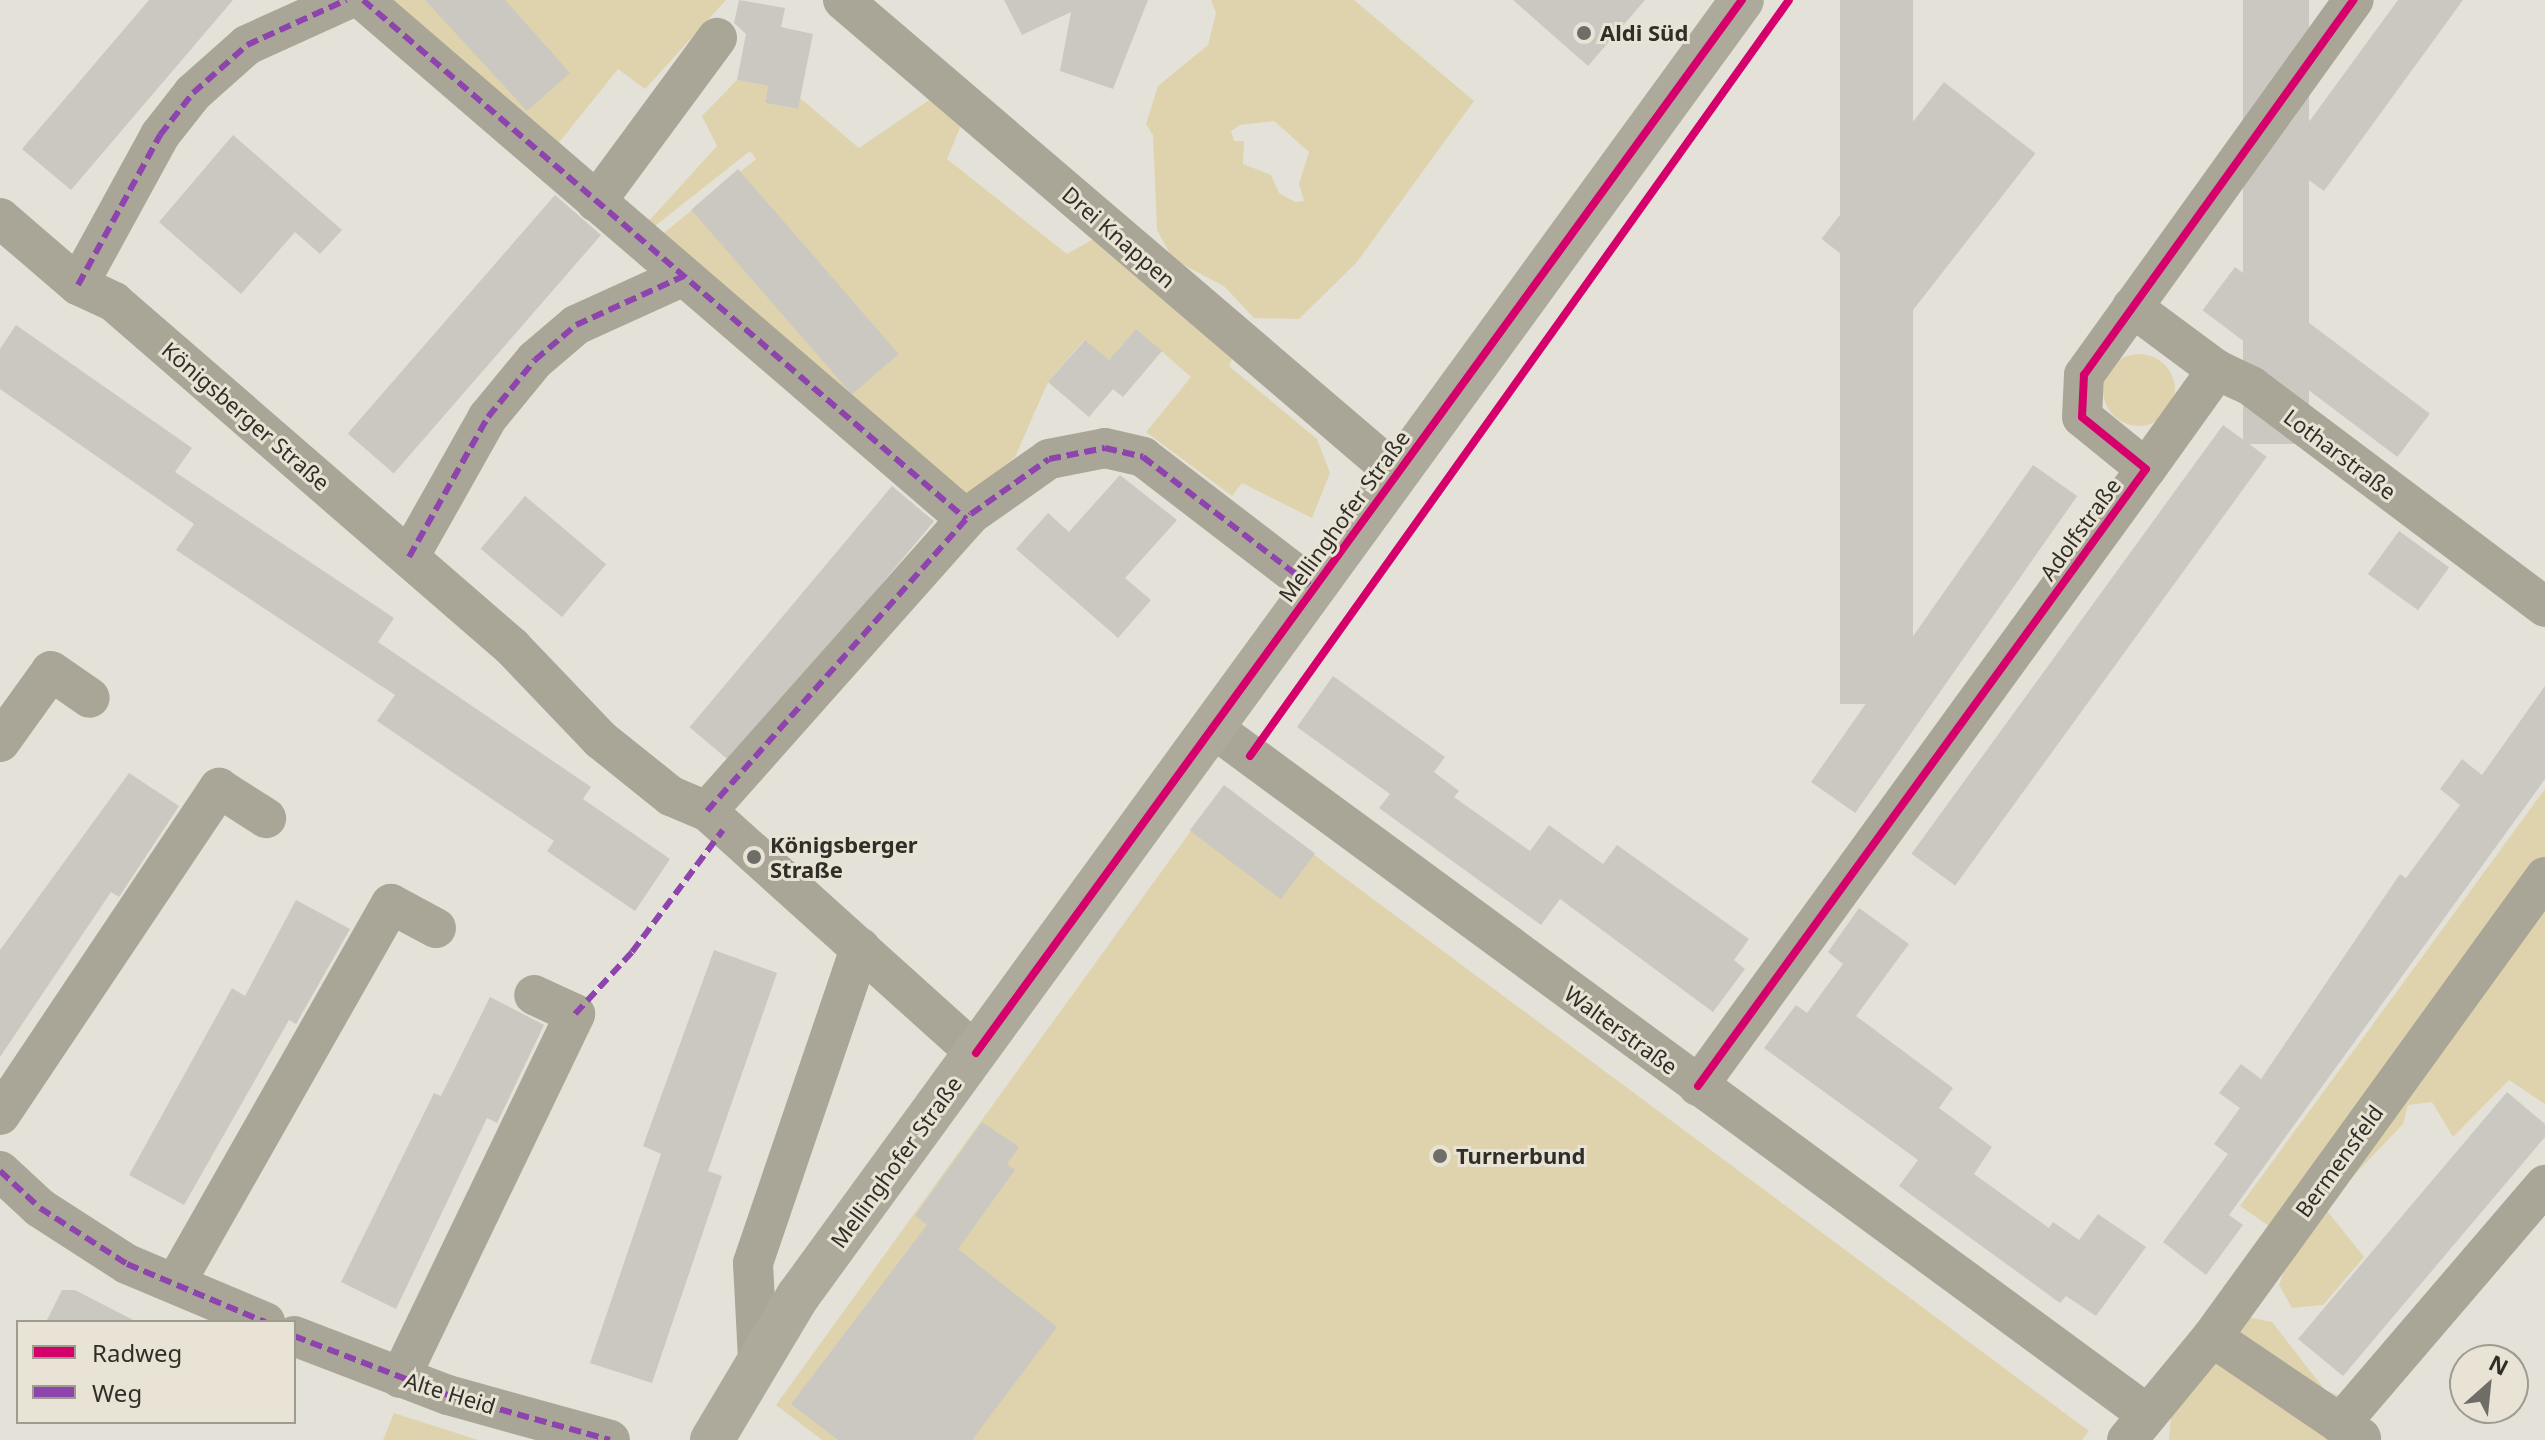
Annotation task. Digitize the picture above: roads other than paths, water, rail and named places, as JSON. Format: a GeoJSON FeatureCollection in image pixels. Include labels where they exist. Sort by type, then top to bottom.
{"type":"FeatureCollection","features":[{"type":"Feature","properties":{"kind":"main road","name":"Mellinghofer Straße"},"geometry":{"type":"LineString","coordinates":[[712,1440],[758,1359],[976,1053],[1742,0]]}},
{"type":"Feature","properties":{"kind":"street"},"geometry":{"type":"LineString","coordinates":[[78,285],[160,135],[193,93],[247,45],[346,0]]}},
{"type":"Feature","properties":{"kind":"street"},"geometry":{"type":"LineString","coordinates":[[363,0],[966,519]]}},
{"type":"Feature","properties":{"kind":"street","name":"Drei Knappen"},"geometry":{"type":"LineString","coordinates":[[843,0],[1396,473]]}},
{"type":"Feature","properties":{"kind":"street","name":"Adolfstraße"},"geometry":{"type":"LineString","coordinates":[[2146,469],[2089,427],[2077,397],[2090,364],[2353,0]]}},
{"type":"Feature","properties":{"kind":"street"},"geometry":{"type":"LineString","coordinates":[[596,202],[717,38]]}},
{"type":"Feature","properties":{"kind":"street","name":"Königsberger Straße"},"geometry":{"type":"LineString","coordinates":[[0,218],[78,285],[114,302],[512,647],[601,740],[671,796],[707,811],[976,1053]]}},
{"type":"Feature","properties":{"kind":"street"},"geometry":{"type":"LineString","coordinates":[[409,557],[488,417],[535,360],[576,325],[682,277]]}},
{"type":"Feature","properties":{"kind":"street","name":"Lotharstraße"},"geometry":{"type":"LineString","coordinates":[[2132,307],[2217,370],[2251,386],[2545,607]]}},
{"type":"Feature","properties":{"kind":"street","name":"Adolfstraße"},"geometry":{"type":"LineString","coordinates":[[1698,1086],[2217,370]]}},
{"type":"Feature","properties":{"kind":"street"},"geometry":{"type":"LineString","coordinates":[[707,811],[966,519],[1008,482],[1049,459],[1124,451],[1161,468],[1314,588]]}},
{"type":"Feature","properties":{"kind":"street"},"geometry":{"type":"LineString","coordinates":[[0,742],[51,671],[90,698]]}},
{"type":"Feature","properties":{"kind":"street","name":"Walterstraße"},"geometry":{"type":"LineString","coordinates":[[1213,728],[1698,1086],[2137,1427]]}},
{"type":"Feature","properties":{"kind":"street"},"geometry":{"type":"LineString","coordinates":[[0,1115],[219,788],[266,818]]}},
{"type":"Feature","properties":{"kind":"street","name":"Bermensfeld"},"geometry":{"type":"LineString","coordinates":[[2137,1427],[2212,1337],[2545,877]]}},
{"type":"Feature","properties":{"kind":"street"},"geometry":{"type":"LineString","coordinates":[[176,1282],[391,904],[436,928]]}},
{"type":"Feature","properties":{"kind":"street"},"geometry":{"type":"LineString","coordinates":[[758,1359],[753,1263],[860,948]]}},
{"type":"Feature","properties":{"kind":"street"},"geometry":{"type":"LineString","coordinates":[[400,1378],[575,1014],[534,995]]}},
{"type":"Feature","properties":{"kind":"street"},"geometry":{"type":"LineString","coordinates":[[0,1171],[61,1223],[127,1264],[261,1320]]}},
{"type":"Feature","properties":{"kind":"street"},"geometry":{"type":"LineString","coordinates":[[2212,1337],[2352,1432],[2545,1185]]}},
{"type":"Feature","properties":{"kind":"street","name":"Alte Heid"},"geometry":{"type":"LineString","coordinates":[[296,1337],[400,1378],[610,1440]]}},
{"type":"Feature","properties":{"kind":"place","name":"Aldi Süd"},"geometry":{"type":"Point","coordinates":[1584,33]}},
{"type":"Feature","properties":{"kind":"place","name":"Königsberger Straße"},"geometry":{"type":"Point","coordinates":[754,857]}},
{"type":"Feature","properties":{"kind":"place","name":"Turnerbund"},"geometry":{"type":"Point","coordinates":[1440,1156]}}]}
